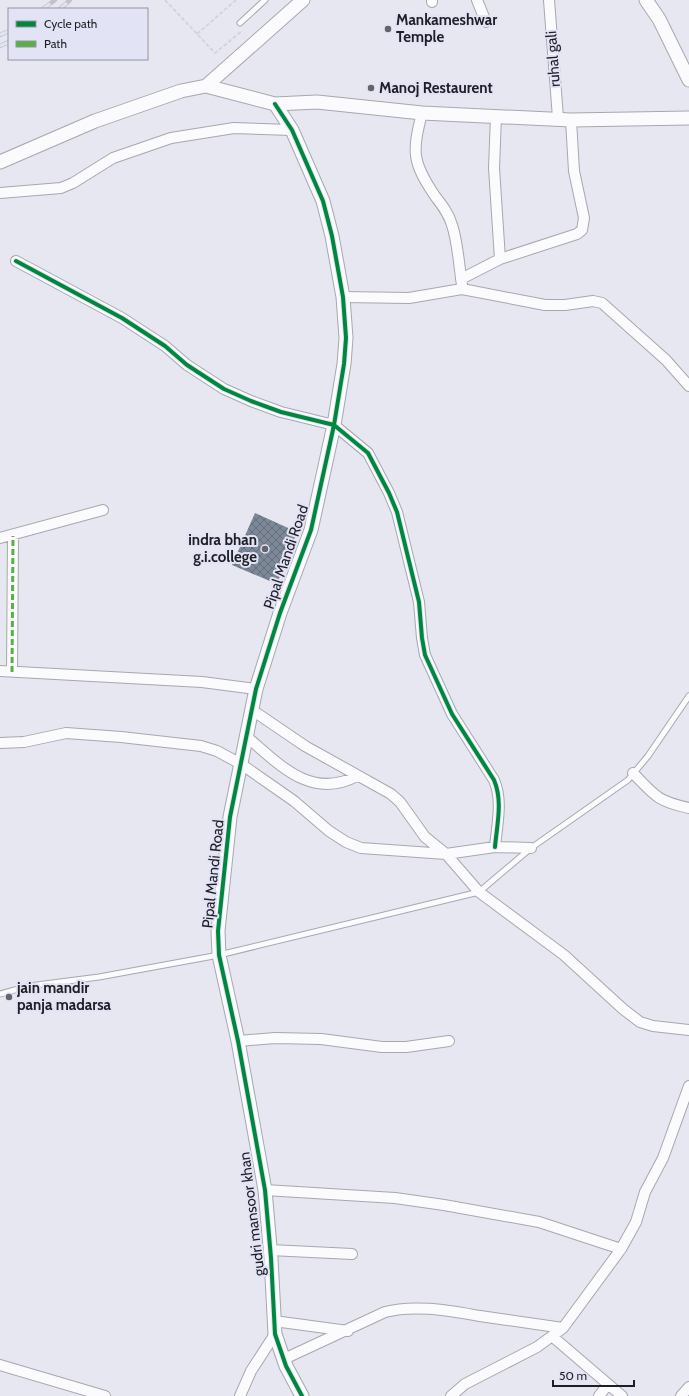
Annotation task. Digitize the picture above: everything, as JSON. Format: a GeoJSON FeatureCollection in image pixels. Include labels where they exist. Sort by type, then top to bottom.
{"type":"FeatureCollection","features":[{"type":"Feature","properties":{"kind":"street"},"geometry":{"type":"LineString","coordinates":[[206,86],[303,0]]}},
{"type":"Feature","properties":{"kind":"street"},"geometry":{"type":"LineString","coordinates":[[477,0],[486,22]]}},
{"type":"Feature","properties":{"kind":"street","name":"ruhal gali"},"geometry":{"type":"LineString","coordinates":[[500,259],[577,234],[582,230],[584,218],[564,119],[549,0]]}},
{"type":"Feature","properties":{"kind":"street"},"geometry":{"type":"LineString","coordinates":[[646,0],[659,19],[689,80]]}},
{"type":"Feature","properties":{"kind":"street"},"geometry":{"type":"LineString","coordinates":[[0,164],[95,121],[181,91],[206,86],[275,104],[317,102],[422,113],[564,119],[689,118]]}},
{"type":"Feature","properties":{"kind":"street","name":"Pipal Mandi Road"},"geometry":{"type":"LineString","coordinates":[[219,955],[218,932],[230,824],[248,737],[256,689],[280,613],[311,530],[334,425],[345,351],[343,297],[332,236],[323,201],[292,130],[275,104]]}},
{"type":"Feature","properties":{"kind":"street"},"geometry":{"type":"LineString","coordinates":[[422,113],[417,134],[415,156],[419,170],[447,212],[452,225],[462,289]]}},
{"type":"Feature","properties":{"kind":"street"},"geometry":{"type":"LineString","coordinates":[[461,278],[500,259],[494,168],[496,116]]}},
{"type":"Feature","properties":{"kind":"street"},"geometry":{"type":"LineString","coordinates":[[0,193],[61,188],[73,183],[113,158],[171,138],[234,128],[292,130]]}},
{"type":"Feature","properties":{"kind":"street"},"geometry":{"type":"LineString","coordinates":[[16,261],[122,318],[165,346],[187,365],[224,389],[251,402],[281,412],[334,425],[368,454],[389,493],[397,512],[419,602],[422,638],[426,655],[452,714],[494,780],[498,789],[500,799],[495,847]]}},
{"type":"Feature","properties":{"kind":"street"},"geometry":{"type":"LineString","coordinates":[[343,297],[409,298],[462,289],[545,305],[565,305],[593,301],[602,303],[666,360],[689,386]]}},
{"type":"Feature","properties":{"kind":"street"},"geometry":{"type":"LineString","coordinates":[[0,538],[13,536],[103,510]]}},
{"type":"Feature","properties":{"kind":"street"},"geometry":{"type":"LineString","coordinates":[[12,672],[13,536]]}},
{"type":"Feature","properties":{"kind":"street"},"geometry":{"type":"LineString","coordinates":[[0,672],[202,682],[256,689]]}},
{"type":"Feature","properties":{"kind":"street"},"geometry":{"type":"LineString","coordinates":[[252,710],[305,746],[391,794],[400,802],[425,837],[446,854],[479,892],[564,955],[640,1022],[660,1027],[689,1030]]}},
{"type":"Feature","properties":{"kind":"street"},"geometry":{"type":"LineString","coordinates":[[0,743],[24,742],[66,733],[121,737],[201,746],[242,764],[294,801],[329,831],[346,842],[361,848],[446,854],[495,847],[531,848]]}},
{"type":"Feature","properties":{"kind":"street"},"geometry":{"type":"LineString","coordinates":[[248,737],[286,770],[311,782],[333,784],[343,783],[357,776]]}},
{"type":"Feature","properties":{"kind":"street"},"geometry":{"type":"LineString","coordinates":[[633,773],[655,796],[663,802],[689,808]]}},
{"type":"Feature","properties":{"kind":"street","name":"gudri mansoor khan"},"geometry":{"type":"LineString","coordinates":[[219,955],[238,1041],[265,1190],[274,1328],[284,1359],[302,1396]]}},
{"type":"Feature","properties":{"kind":"street"},"geometry":{"type":"LineString","coordinates":[[238,1041],[275,1038],[321,1039],[382,1047],[406,1047],[449,1041]]}},
{"type":"Feature","properties":{"kind":"street"},"geometry":{"type":"LineString","coordinates":[[451,1396],[465,1384],[538,1348],[563,1328],[621,1249],[636,1222],[645,1192],[663,1158],[689,1086]]}},
{"type":"Feature","properties":{"kind":"street"},"geometry":{"type":"LineString","coordinates":[[265,1190],[395,1198],[444,1205],[539,1222],[621,1249]]}},
{"type":"Feature","properties":{"kind":"street"},"geometry":{"type":"LineString","coordinates":[[270,1250],[352,1254]]}},
{"type":"Feature","properties":{"kind":"street"},"geometry":{"type":"LineString","coordinates":[[284,1359],[348,1331],[385,1312],[396,1309],[450,1312],[563,1328]]}},
{"type":"Feature","properties":{"kind":"street"},"geometry":{"type":"LineString","coordinates":[[240,1396],[274,1328],[348,1331]]}},
{"type":"Feature","properties":{"kind":"street"},"geometry":{"type":"LineString","coordinates":[[553,1337],[622,1396]]}},
{"type":"Feature","properties":{"kind":"street"},"geometry":{"type":"LineString","coordinates":[[0,1365],[105,1396]]}},
{"type":"Feature","properties":{"kind":"street"},"geometry":{"type":"LineString","coordinates":[[599,1396],[608,1384]]}},
{"type":"Feature","properties":{"kind":"lane"},"geometry":{"type":"LineString","coordinates":[[240,23],[265,0]]}},
{"type":"Feature","properties":{"kind":"lane"},"geometry":{"type":"LineString","coordinates":[[0,994],[29,986],[99,977],[219,955],[479,892],[531,848],[628,780],[689,696]]}},
{"type":"Feature","properties":{"kind":"path"},"geometry":{"type":"LineString","coordinates":[[165,0],[215,53],[247,27]]}},
{"type":"Feature","properties":{"kind":"path"},"geometry":{"type":"LineString","coordinates":[[197,34],[236,0]]}},
{"type":"Feature","properties":{"kind":"building","name":"indra bhan g.i.college"},"geometry":{"type":"Polygon","coordinates":[[[255,513],[297,532],[277,584],[232,565],[255,513]]]}},
{"type":"Feature","properties":{"kind":"railway"},"geometry":{"type":"LineString","coordinates":[[44,8],[55,0]]}},
{"type":"Feature","properties":{"kind":"railway"},"geometry":{"type":"LineString","coordinates":[[61,8],[70,0]]}},
{"type":"Feature","properties":{"kind":"railway"},"geometry":{"type":"LineString","coordinates":[[0,35],[8,31]]}},
{"type":"Feature","properties":{"kind":"railway"},"geometry":{"type":"LineString","coordinates":[[0,46],[8,42]]}},
{"type":"Feature","properties":{"kind":"marked path"},"geometry":{"type":"LineString","coordinates":[[12,672],[13,536]]}},
{"type":"Feature","properties":{"kind":"cycle path"},"geometry":{"type":"LineString","coordinates":[[275,104],[292,130],[323,201],[332,236],[343,297],[346,338],[344,364],[334,425],[311,530],[280,613],[256,689],[230,817],[218,931],[219,955],[238,1041],[265,1190],[271,1258],[275,1334],[286,1366],[302,1396]]}},
{"type":"Feature","properties":{"kind":"cycle path"},"geometry":{"type":"LineString","coordinates":[[16,261],[122,318],[165,346],[187,365],[224,389],[281,412],[334,425],[368,453],[389,493],[397,512],[419,602],[425,655],[452,714],[494,780],[497,788],[499,813],[495,847]]}},
{"type":"Feature","properties":{"kind":"place","name":"Mankameshwar Temple"},"geometry":{"type":"Point","coordinates":[388,29]}},
{"type":"Feature","properties":{"kind":"place","name":"Manoj Restaurent"},"geometry":{"type":"Point","coordinates":[371,88]}},
{"type":"Feature","properties":{"kind":"place","name":"indra bhan g.i.college"},"geometry":{"type":"Point","coordinates":[265,549]}},
{"type":"Feature","properties":{"kind":"place","name":"jain mandir panja madarsa"},"geometry":{"type":"Point","coordinates":[9,997]}}]}
